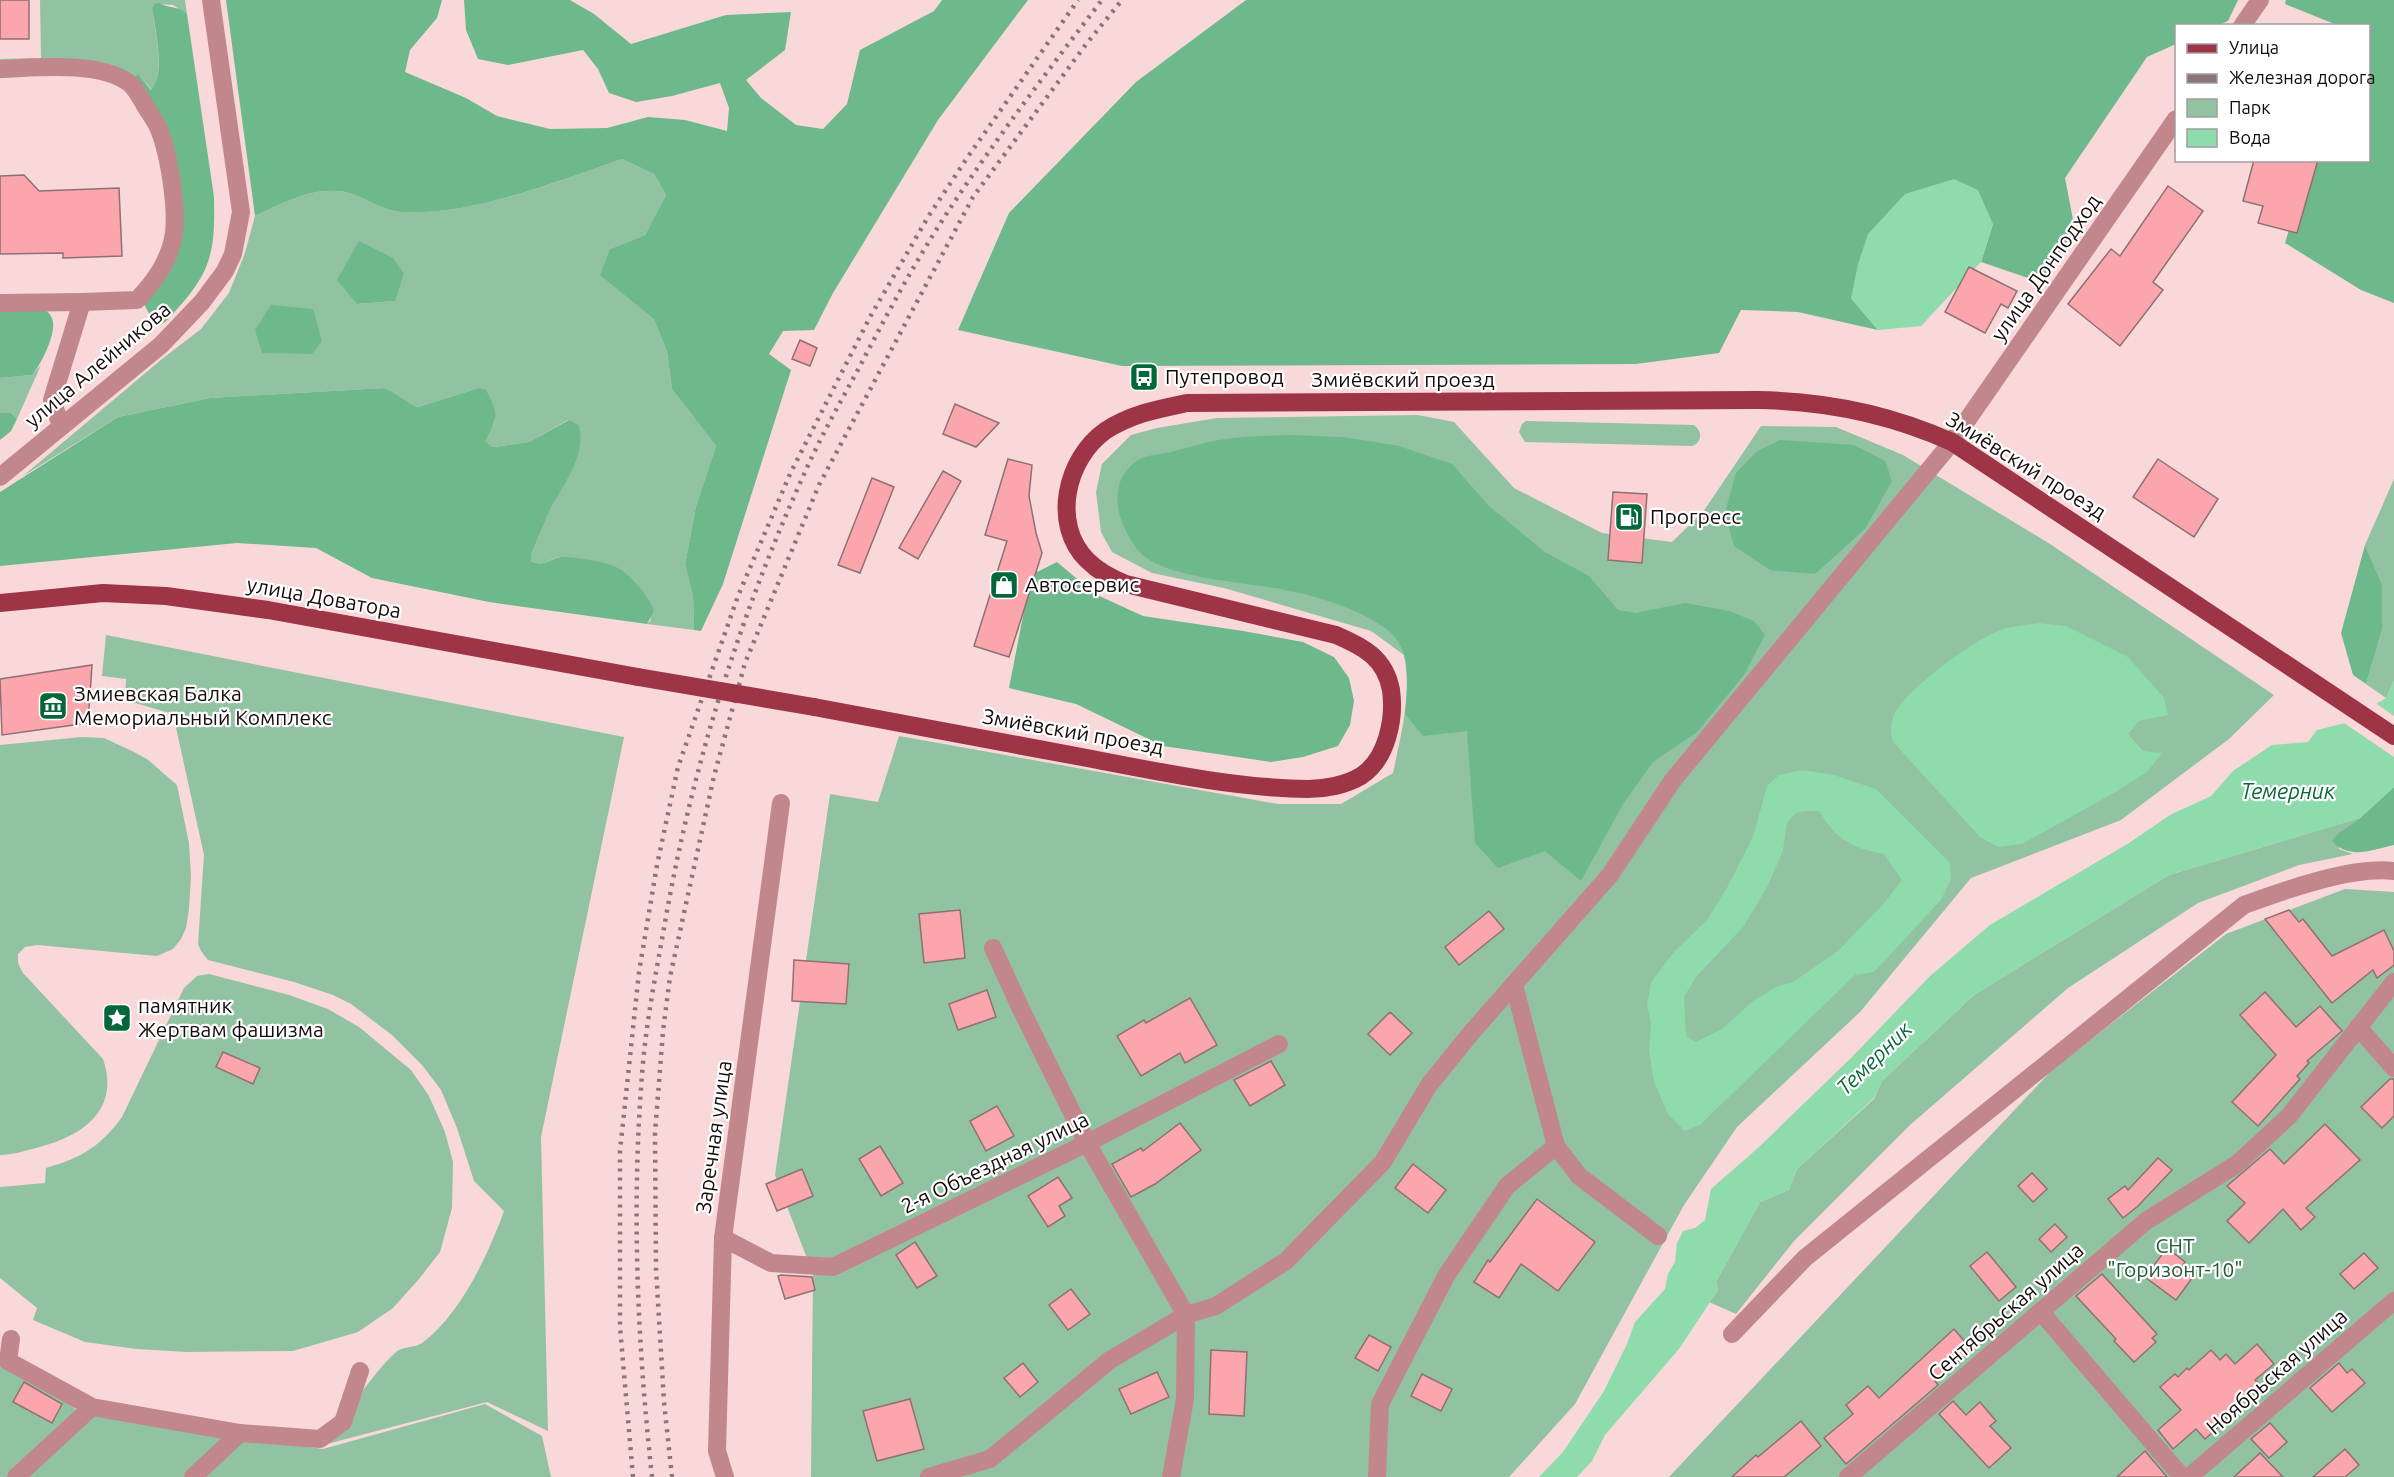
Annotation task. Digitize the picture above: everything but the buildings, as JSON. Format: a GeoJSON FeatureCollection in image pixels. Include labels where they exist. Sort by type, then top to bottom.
{"type":"FeatureCollection","features":[{"type":"Feature","properties":{"kind":"main road","name":"Змиёвский проезд"},"geometry":{"type":"LineString","coordinates":[[638,677],[814,707],[1119,764],[1270,787],[1311,789],[1337,785],[1361,776],[1377,761],[1386,742],[1393,703],[1389,680],[1379,662],[1363,646],[1336,635],[1126,584],[1103,574],[1086,559],[1074,542],[1068,526],[1067,502],[1076,465],[1088,447],[1104,432],[1135,414],[1187,403],[1797,401],[1837,406],[1881,416],[1919,427],[1952,442],[2394,736]]}},
{"type":"Feature","properties":{"kind":"main road","name":"улица Доватора"},"geometry":{"type":"LineString","coordinates":[[0,603],[103,593],[166,596],[268,610],[638,677]]}},
{"type":"Feature","properties":{"kind":"street","name":"улица Алейникова"},"geometry":{"type":"LineString","coordinates":[[0,477],[183,325],[215,285],[233,254],[241,212],[211,0]]}},
{"type":"Feature","properties":{"kind":"street"},"geometry":{"type":"LineString","coordinates":[[2243,24],[2260,0]]}},
{"type":"Feature","properties":{"kind":"street"},"geometry":{"type":"LineString","coordinates":[[0,69],[99,70],[132,84],[158,126],[172,182],[174,233],[165,264],[153,284],[137,300],[0,303]]}},
{"type":"Feature","properties":{"kind":"street","name":"улица Донподход"},"geometry":{"type":"LineString","coordinates":[[929,1477],[990,1459],[1110,1359],[1186,1315],[1216,1306],[1286,1261],[1383,1162],[1429,1085],[1471,1033],[1610,874],[1672,780],[1952,442],[2175,121]]}},
{"type":"Feature","properties":{"kind":"street"},"geometry":{"type":"LineString","coordinates":[[61,426],[52,400],[82,302]]}},
{"type":"Feature","properties":{"kind":"street","name":"Заречная улица"},"geometry":{"type":"LineString","coordinates":[[725,1477],[717,1451],[723,1238],[781,803]]}},
{"type":"Feature","properties":{"kind":"street"},"geometry":{"type":"LineString","coordinates":[[1732,1334],[1805,1258],[2244,905],[2291,888],[2376,869],[2394,871]]}},
{"type":"Feature","properties":{"kind":"street"},"geometry":{"type":"LineString","coordinates":[[993,948],[1087,1143],[1186,1315],[1185,1399],[1171,1477]]}},
{"type":"Feature","properties":{"kind":"street","name":"Сентябрьская улица"},"geometry":{"type":"LineString","coordinates":[[1848,1477],[2146,1221],[2237,1164],[2289,1116],[2394,982]]}},
{"type":"Feature","properties":{"kind":"street"},"geometry":{"type":"LineString","coordinates":[[1514,985],[1556,1146],[1579,1176],[1658,1236]]}},
{"type":"Feature","properties":{"kind":"street"},"geometry":{"type":"LineString","coordinates":[[2358,1027],[2394,1068]]}},
{"type":"Feature","properties":{"kind":"street","name":"2-я Объездная улица"},"geometry":{"type":"LineString","coordinates":[[723,1238],[771,1263],[833,1267],[1087,1143],[1279,1044]]}},
{"type":"Feature","properties":{"kind":"street"},"geometry":{"type":"LineString","coordinates":[[1377,1477],[1380,1404],[1446,1276],[1507,1186],[1556,1146]]}},
{"type":"Feature","properties":{"kind":"street","name":"Ноябрьская улица"},"geometry":{"type":"LineString","coordinates":[[2189,1477],[2394,1301]]}},
{"type":"Feature","properties":{"kind":"street"},"geometry":{"type":"LineString","coordinates":[[2041,1312],[2182,1477]]}},
{"type":"Feature","properties":{"kind":"street"},"geometry":{"type":"LineString","coordinates":[[11,1339],[8,1361],[92,1407],[240,1433],[320,1439],[343,1422],[360,1371]]}},
{"type":"Feature","properties":{"kind":"street"},"geometry":{"type":"LineString","coordinates":[[16,1477],[92,1407]]}},
{"type":"Feature","properties":{"kind":"street"},"geometry":{"type":"LineString","coordinates":[[194,1477],[240,1433]]}},
{"type":"Feature","properties":{"kind":"green space"},"geometry":{"type":"Polygon","coordinates":[[[40,0],[185,0],[187,14],[173,5],[154,4],[152,8],[159,62],[156,82],[152,90],[139,75],[134,82],[0,65],[0,59],[41,58],[40,0]]]}},
{"type":"Feature","properties":{"kind":"green space"},"geometry":{"type":"Polygon","coordinates":[[[622,159],[654,174],[666,195],[645,235],[610,249],[654,319],[667,352],[672,389],[716,446],[696,506],[685,565],[693,596],[694,630],[647,624],[651,620],[640,590],[626,575],[616,569],[594,561],[571,557],[561,557],[539,563],[531,561],[531,555],[549,512],[579,447],[579,425],[568,420],[529,442],[493,447],[484,442],[495,421],[479,388],[418,407],[384,388],[210,398],[118,417],[23,476],[201,329],[229,293],[245,253],[255,216],[298,197],[321,191],[345,192],[401,212],[456,209],[513,196],[622,159]],[[404,274],[357,304],[394,301],[404,274]]]}},
{"type":"Feature","properties":{"kind":"green space"},"geometry":{"type":"Polygon","coordinates":[[[41,365],[17,419],[11,413],[0,413],[0,378],[32,375],[41,365]]]}},
{"type":"Feature","properties":{"kind":"green space"},"geometry":{"type":"Polygon","coordinates":[[[1418,415],[1454,422],[1514,488],[1602,533],[1672,542],[1703,512],[1761,426],[1836,427],[1903,455],[2050,544],[2274,695],[2229,739],[2121,820],[1971,878],[1860,1012],[1737,1127],[1684,1205],[1575,1404],[1509,1477],[811,1477],[813,1274],[775,1175],[830,794],[878,802],[899,736],[1278,804],[1341,804],[1393,773],[1406,700],[1404,655],[1371,631],[1224,588],[1152,573],[1112,552],[1101,532],[1096,492],[1102,464],[1131,435],[1157,428],[1217,418],[1418,415]]]}},
{"type":"Feature","properties":{"kind":"green space"},"geometry":{"type":"Polygon","coordinates":[[[1526,421],[1694,425],[1700,437],[1698,442],[1692,446],[1525,442],[1519,432],[1526,421]]]}},
{"type":"Feature","properties":{"kind":"green space"},"geometry":{"type":"Polygon","coordinates":[[[2394,479],[2394,681],[2386,698],[2366,684],[2382,630],[2382,584],[2365,545],[2394,479]]]}},
{"type":"Feature","properties":{"kind":"green space"},"geometry":{"type":"Polygon","coordinates":[[[106,635],[624,737],[541,1137],[548,1431],[487,1402],[327,1444],[359,1396],[387,1361],[399,1350],[422,1343],[449,1316],[472,1283],[504,1211],[474,1181],[457,1128],[441,1090],[422,1065],[392,1035],[351,1004],[333,995],[294,982],[208,960],[201,951],[198,944],[204,855],[173,714],[125,700],[126,679],[102,676],[106,635]]]}},
{"type":"Feature","properties":{"kind":"green space"},"geometry":{"type":"Polygon","coordinates":[[[82,737],[104,738],[132,751],[147,759],[177,785],[189,843],[191,876],[186,928],[173,949],[157,956],[37,945],[25,947],[18,954],[18,963],[23,973],[103,1059],[107,1077],[106,1093],[102,1107],[82,1129],[53,1143],[14,1154],[0,1155],[0,745],[82,737]]]}},
{"type":"Feature","properties":{"kind":"green space"},"geometry":{"type":"Polygon","coordinates":[[[2360,818],[2340,832],[2339,849],[2353,854],[2299,865],[2198,903],[2068,988],[1910,1125],[1794,1241],[1736,1314],[1709,1302],[1718,1290],[1716,1282],[1760,1202],[1789,1190],[1797,1169],[1874,1099],[1882,1081],[1974,995],[2169,875],[2360,818]]]}},
{"type":"Feature","properties":{"kind":"green space","name":"СНТ \"Горизонт-10\""},"geometry":{"type":"Polygon","coordinates":[[[2345,889],[2394,892],[2394,1477],[1669,1477],[2052,1070],[2226,934],[2345,889]]]}},
{"type":"Feature","properties":{"kind":"green space"},"geometry":{"type":"Polygon","coordinates":[[[209,974],[289,995],[328,1009],[359,1027],[411,1070],[429,1096],[445,1132],[453,1162],[452,1208],[440,1252],[393,1308],[358,1332],[293,1351],[187,1352],[137,1349],[85,1342],[33,1320],[37,1308],[0,1278],[0,1187],[45,1183],[46,1168],[80,1155],[106,1136],[122,1117],[184,988],[197,976],[209,974]]]}},
{"type":"Feature","properties":{"kind":"green space"},"geometry":{"type":"Polygon","coordinates":[[[0,1356],[64,1399],[81,1414],[323,1449],[485,1404],[542,1436],[551,1477],[0,1477],[0,1356]]]}},
{"type":"Feature","properties":{"kind":"shaded area"},"geometry":{"type":"Polygon","coordinates":[[[226,0],[442,0],[437,18],[410,50],[405,72],[466,98],[497,116],[550,129],[607,128],[648,117],[685,120],[727,131],[729,108],[720,83],[672,96],[636,102],[609,93],[598,69],[583,50],[508,65],[478,59],[466,30],[464,0],[570,0],[594,14],[631,44],[726,15],[791,12],[785,50],[746,80],[761,98],[796,125],[823,129],[847,104],[860,50],[934,11],[942,0],[1028,0],[938,120],[833,293],[814,330],[783,331],[769,354],[791,370],[723,584],[701,631],[694,630],[693,596],[685,565],[696,506],[716,446],[672,389],[667,352],[654,319],[600,275],[610,249],[645,235],[666,195],[654,174],[622,159],[513,196],[456,209],[401,212],[345,192],[321,191],[298,197],[255,216],[226,0]]]}},
{"type":"Feature","properties":{"kind":"shaded area"},"geometry":{"type":"Polygon","coordinates":[[[1246,0],[2238,0],[2228,21],[2220,24],[2175,24],[2175,44],[2147,57],[2065,178],[2075,230],[2040,282],[1981,262],[1993,224],[1851,298],[1878,330],[1798,312],[1741,310],[1719,353],[1636,364],[1122,366],[958,330],[1009,213],[1136,82],[1246,0]]]}},
{"type":"Feature","properties":{"kind":"shaded area"},"geometry":{"type":"Polygon","coordinates":[[[2286,0],[2394,0],[2394,303],[2361,290],[2285,243],[2310,162],[2370,162],[2370,24],[2335,24],[2285,4],[2286,0]]]}},
{"type":"Feature","properties":{"kind":"shaded area"},"geometry":{"type":"Polygon","coordinates":[[[159,3],[180,9],[187,14],[214,197],[214,231],[209,258],[198,282],[167,320],[156,327],[144,304],[156,288],[176,181],[134,82],[139,75],[151,90],[155,83],[159,62],[152,8],[154,4],[159,3]]]}},
{"type":"Feature","properties":{"kind":"shaded area"},"geometry":{"type":"Polygon","coordinates":[[[359,241],[393,258],[404,274],[395,301],[357,304],[337,280],[359,241]]]}},
{"type":"Feature","properties":{"kind":"shaded area"},"geometry":{"type":"Polygon","coordinates":[[[0,303],[38,303],[52,319],[50,342],[32,375],[0,378],[0,303]]]}},
{"type":"Feature","properties":{"kind":"shaded area"},"geometry":{"type":"Polygon","coordinates":[[[271,305],[313,309],[322,341],[312,354],[262,353],[255,330],[271,305]]]}},
{"type":"Feature","properties":{"kind":"shaded area"},"geometry":{"type":"Polygon","coordinates":[[[384,388],[418,407],[479,388],[486,390],[495,416],[485,442],[493,447],[529,442],[569,420],[579,425],[580,448],[572,470],[549,512],[531,555],[531,561],[543,563],[562,557],[574,557],[618,568],[634,581],[652,606],[654,611],[647,624],[489,602],[372,578],[316,548],[237,543],[0,566],[0,492],[118,417],[210,398],[384,388]]]}},
{"type":"Feature","properties":{"kind":"shaded area"},"geometry":{"type":"Polygon","coordinates":[[[0,413],[11,413],[17,419],[11,431],[0,440],[0,413]]]}},
{"type":"Feature","properties":{"kind":"shaded area"},"geometry":{"type":"Polygon","coordinates":[[[1288,435],[1342,437],[1399,446],[1452,464],[1489,506],[1545,552],[1589,576],[1618,610],[1636,613],[1685,603],[1729,611],[1754,621],[1765,635],[1744,675],[1697,732],[1653,762],[1623,804],[1581,881],[1545,851],[1498,868],[1475,843],[1467,731],[1423,736],[1405,714],[1407,671],[1405,660],[1397,640],[1390,632],[1353,610],[1312,596],[1206,578],[1165,567],[1149,560],[1138,550],[1124,528],[1118,503],[1118,490],[1129,468],[1140,459],[1225,439],[1288,435]]]}},
{"type":"Feature","properties":{"kind":"shaded area"},"geometry":{"type":"Polygon","coordinates":[[[1780,440],[1854,445],[1885,461],[1892,481],[1865,529],[1815,574],[1770,570],[1734,546],[1725,512],[1736,473],[1756,452],[1780,440]]]}},
{"type":"Feature","properties":{"kind":"shaded area"},"geometry":{"type":"Polygon","coordinates":[[[2365,545],[2382,584],[2382,630],[2366,684],[2353,675],[2341,633],[2365,545]]]}},
{"type":"Feature","properties":{"kind":"shaded area"},"geometry":{"type":"Polygon","coordinates":[[[1057,562],[1095,594],[1143,616],[1303,642],[1334,657],[1349,678],[1354,701],[1350,725],[1338,746],[1303,757],[1271,762],[1163,746],[1076,704],[1009,688],[1031,575],[1057,562]]]}},
{"type":"Feature","properties":{"kind":"shaded area"},"geometry":{"type":"Polygon","coordinates":[[[2394,787],[2394,845],[2353,852],[2339,847],[2332,841],[2340,832],[2360,818],[2394,787]]]}},
{"type":"Feature","properties":{"kind":"water"},"geometry":{"type":"Polygon","coordinates":[[[1954,179],[1978,190],[1993,224],[1981,262],[1921,326],[1878,330],[1851,298],[1858,264],[1868,234],[1905,194],[1954,179]]]}},
{"type":"Feature","properties":{"kind":"water"},"geometry":{"type":"Polygon","coordinates":[[[2038,623],[2066,626],[2128,657],[2164,698],[2168,715],[2139,721],[2128,734],[2143,751],[2162,753],[2147,772],[2114,793],[2022,844],[1998,847],[1980,837],[1893,742],[1892,722],[1901,704],[1927,678],[1961,652],[2006,628],[2038,623]]]}},
{"type":"Feature","properties":{"kind":"water","name":"Темерник"},"geometry":{"type":"Polygon","coordinates":[[[2394,681],[2394,787],[2360,818],[2169,875],[1974,995],[1882,1081],[1874,1098],[1797,1169],[1789,1190],[1760,1202],[1716,1282],[1718,1290],[1679,1349],[1605,1435],[1592,1461],[1577,1477],[1539,1477],[1563,1452],[1604,1391],[1635,1322],[1665,1289],[1668,1274],[1675,1262],[1677,1243],[1683,1231],[1695,1228],[1705,1220],[1711,1189],[1759,1147],[1852,1057],[1930,976],[1990,925],[2129,843],[2170,815],[2211,796],[2233,771],[2272,745],[2308,742],[2317,730],[2345,723],[2386,698],[2394,681]]]}},
{"type":"Feature","properties":{"kind":"water"},"geometry":{"type":"Polygon","coordinates":[[[1802,770],[1834,775],[1876,789],[1950,863],[1951,879],[1941,900],[1874,972],[1855,975],[1700,1125],[1685,1131],[1668,1114],[1654,1082],[1649,1051],[1651,1023],[1647,1005],[1651,982],[1674,952],[1707,920],[1728,886],[1753,837],[1767,786],[1779,775],[1802,770]],[[1819,811],[1796,813],[1787,823],[1783,851],[1767,887],[1744,926],[1696,977],[1684,997],[1686,1036],[1696,1042],[1722,1029],[1753,1001],[1778,986],[1793,982],[1838,951],[1884,903],[1902,880],[1884,854],[1862,849],[1846,841],[1832,829],[1819,811]]]}},
{"type":"Feature","properties":{"kind":"pier"},"geometry":{"type":"Polygon","coordinates":[[[2374,702],[2394,716],[2394,757],[2341,721],[2374,702]]]}},
{"type":"Feature","properties":{"kind":"railway"},"geometry":{"type":"LineString","coordinates":[[633,1477],[620,1327],[620,1151],[639,972],[657,865],[678,767],[738,596],[790,474],[870,317],[928,217],[1078,0]]}},
{"type":"Feature","properties":{"kind":"railway"},"geometry":{"type":"LineString","coordinates":[[652,1477],[637,1270],[637,1166],[643,1063],[652,996],[675,869],[703,753],[720,696],[759,582],[805,472],[891,308],[924,250],[965,186],[1102,0]]}},
{"type":"Feature","properties":{"kind":"railway"},"geometry":{"type":"LineString","coordinates":[[672,1477],[664,1402],[656,1269],[655,1133],[663,1031],[670,977],[714,776],[745,663],[819,485],[973,197],[1087,43],[1122,0]]}},
{"type":"Feature","properties":{"kind":"place","name":"Путепровод"},"geometry":{"type":"Point","coordinates":[1144,377]}},
{"type":"Feature","properties":{"kind":"place","name":"Прогресс"},"geometry":{"type":"Point","coordinates":[1629,517]}},
{"type":"Feature","properties":{"kind":"place","name":"Автосервис"},"geometry":{"type":"Point","coordinates":[1004,585]}},
{"type":"Feature","properties":{"kind":"place","name":"Змиевская Балка Мемориальный Комплекс"},"geometry":{"type":"Point","coordinates":[53,706]}},
{"type":"Feature","properties":{"kind":"place","name":"памятник Жертвам фашизма"},"geometry":{"type":"Point","coordinates":[117,1018]}}]}
